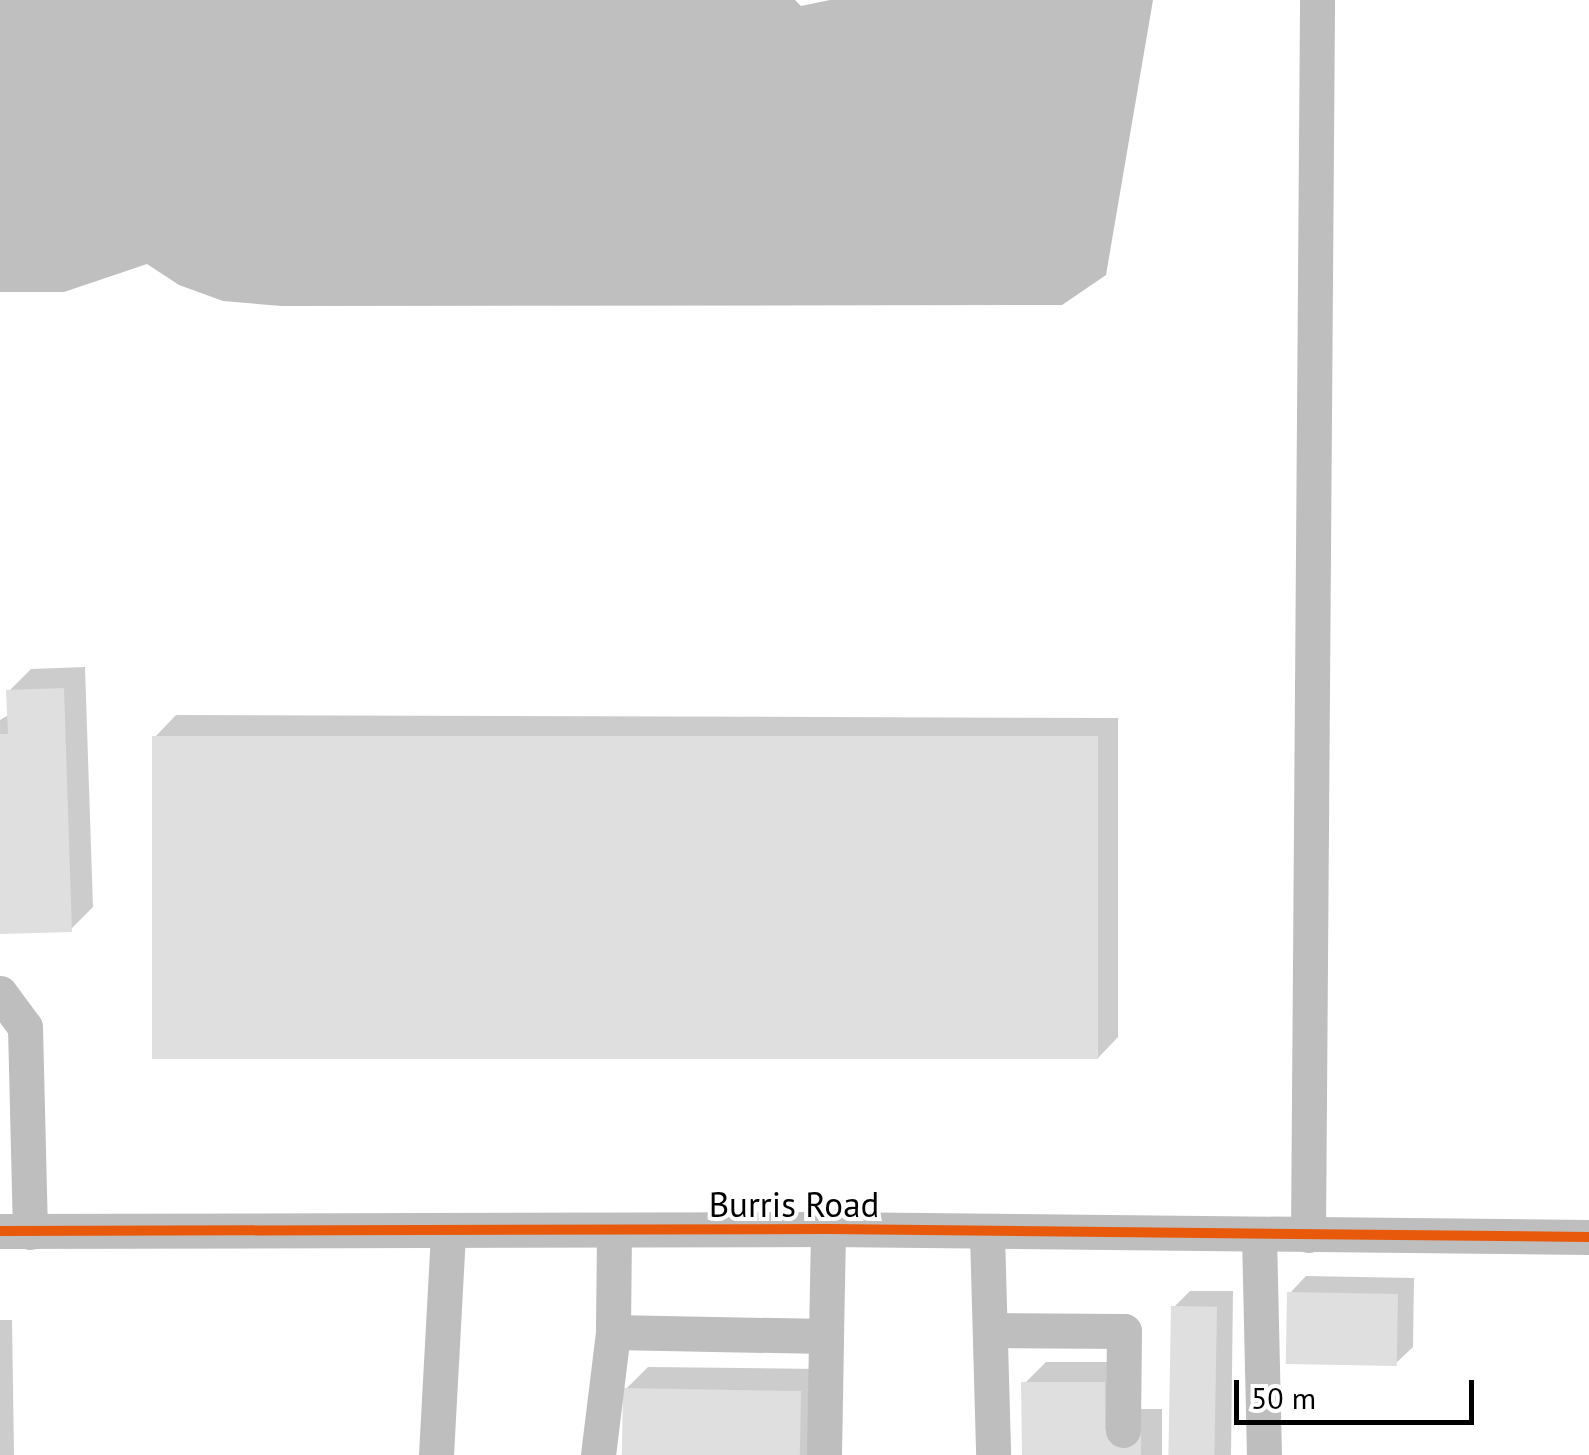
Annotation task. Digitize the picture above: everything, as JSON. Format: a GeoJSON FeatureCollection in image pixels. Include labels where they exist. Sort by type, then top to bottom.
{"type":"FeatureCollection","features":[{"type":"Feature","properties":{"kind":"street"},"geometry":{"type":"LineString","coordinates":[[1308,1235],[1317,0]]}},
{"type":"Feature","properties":{"kind":"street"},"geometry":{"type":"LineString","coordinates":[[0,992],[24,1026],[15,1232]]}},
{"type":"Feature","properties":{"kind":"street"},"geometry":{"type":"LineString","coordinates":[[824,1455],[828,1229]]}},
{"type":"Feature","properties":{"kind":"street","name":"Burris Road"},"geometry":{"type":"LineString","coordinates":[[15,1232],[614,1233],[828,1229],[987,1234],[1589,1237]]}},
{"type":"Feature","properties":{"kind":"street"},"geometry":{"type":"LineString","coordinates":[[436,1455],[448,1233]]}},
{"type":"Feature","properties":{"kind":"street"},"geometry":{"type":"LineString","coordinates":[[598,1455],[613,1332],[614,1233]]}},
{"type":"Feature","properties":{"kind":"street"},"geometry":{"type":"LineString","coordinates":[[987,1234],[993,1455]]}},
{"type":"Feature","properties":{"kind":"street"},"geometry":{"type":"LineString","coordinates":[[1260,1234],[1264,1455]]}},
{"type":"Feature","properties":{"kind":"street"},"geometry":{"type":"LineString","coordinates":[[991,1330],[1124,1331],[1123,1430]]}},
{"type":"Feature","properties":{"kind":"street"},"geometry":{"type":"LineString","coordinates":[[613,1332],[826,1336]]}},
{"type":"Feature","properties":{"kind":"shaded area"},"geometry":{"type":"Polygon","coordinates":[[[0,0],[795,0],[801,6],[830,0],[1153,0],[1106,275],[1062,305],[282,306],[223,301],[179,285],[147,264],[64,292],[0,292],[0,0]]]}},
{"type":"Feature","properties":{"kind":"building"},"geometry":{"type":"Polygon","coordinates":[[[64,688],[72,932],[0,934],[0,734],[8,734],[6,690],[64,688]]]}},
{"type":"Feature","properties":{"kind":"building"},"geometry":{"type":"Polygon","coordinates":[[[152,736],[1098,736],[1098,1059],[152,1059],[152,736]]]}},
{"type":"Feature","properties":{"kind":"building"},"geometry":{"type":"Polygon","coordinates":[[[1287,1292],[1398,1294],[1397,1366],[1286,1364],[1287,1292]]]}},
{"type":"Feature","properties":{"kind":"building"},"geometry":{"type":"Polygon","coordinates":[[[1171,1306],[1217,1307],[1214,1455],[1168,1455],[1171,1306]]]}},
{"type":"Feature","properties":{"kind":"building"},"geometry":{"type":"Polygon","coordinates":[[[1021,1382],[1105,1382],[1105,1430],[1141,1430],[1141,1455],[1022,1455],[1021,1382]]]}},
{"type":"Feature","properties":{"kind":"building"},"geometry":{"type":"Polygon","coordinates":[[[623,1388],[801,1391],[800,1455],[622,1455],[623,1388]]]}},
{"type":"Feature","properties":{"kind":"cycle path"},"geometry":{"type":"LineString","coordinates":[[0,1231],[828,1229],[1589,1237]]}}]}
